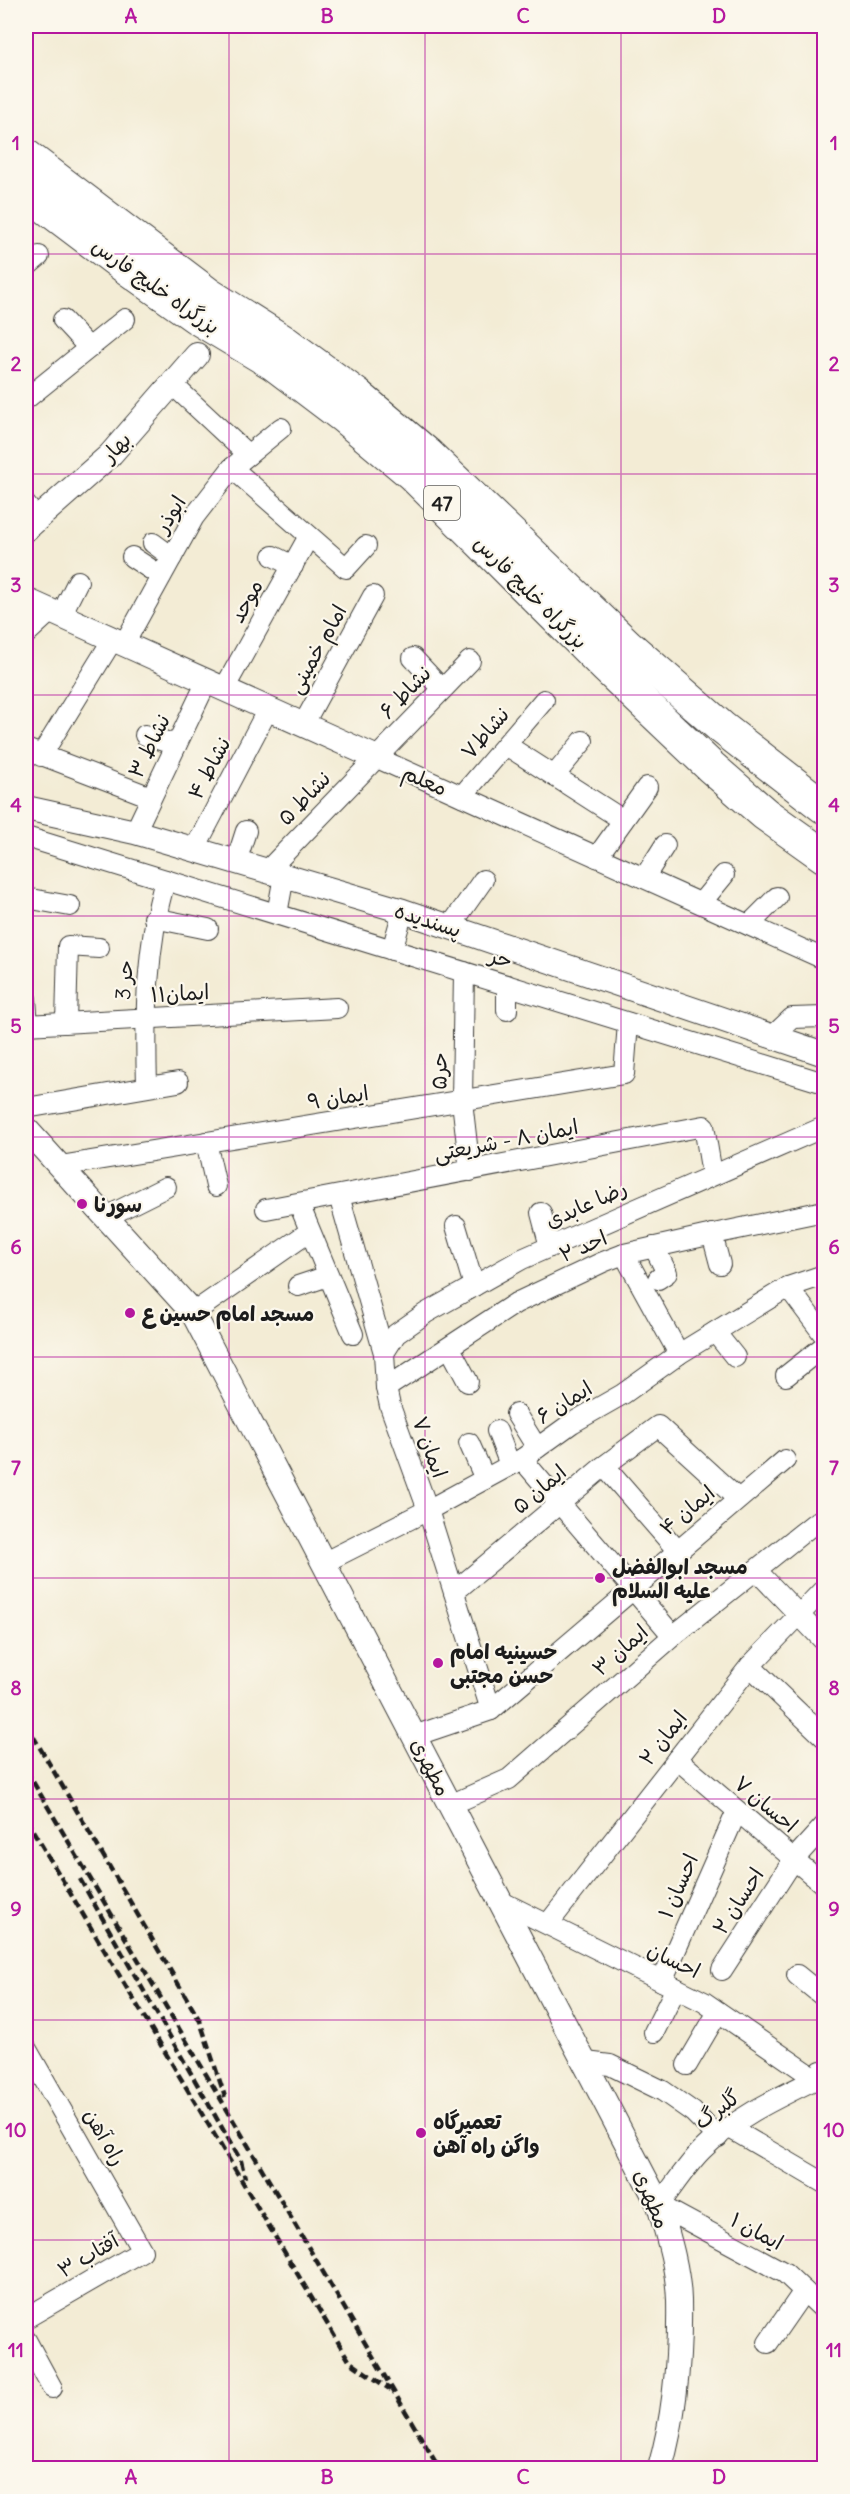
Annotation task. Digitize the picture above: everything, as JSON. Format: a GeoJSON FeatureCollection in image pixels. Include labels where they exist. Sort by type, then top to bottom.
{"type":"FeatureCollection","features":[{"type":"Feature","properties":{"kind":"highway","name":"بزرگراه خلیج فارس"},"geometry":{"type":"LineString","coordinates":[[26,156],[200,288],[286,343],[357,395],[427,454],[627,645],[721,727],[825,807]]}},
{"type":"Feature","properties":{"kind":"highway","name":"بزرگراه خلیج فارس"},"geometry":{"type":"LineString","coordinates":[[26,192],[196,317],[274,364],[353,424],[412,474],[606,667],[711,767],[765,814],[825,856]]}},
{"type":"Feature","properties":{"kind":"street"},"geometry":{"type":"LineString","coordinates":[[26,399],[125,319]]}},
{"type":"Feature","properties":{"kind":"street"},"geometry":{"type":"LineString","coordinates":[[63,320],[88,348]]}},
{"type":"Feature","properties":{"kind":"street","name":"بهار"},"geometry":{"type":"LineString","coordinates":[[30,518],[110,455],[197,355]]}},
{"type":"Feature","properties":{"kind":"street"},"geometry":{"type":"LineString","coordinates":[[172,384],[248,455]]}},
{"type":"Feature","properties":{"kind":"street","name":"ابوذر"},"geometry":{"type":"LineString","coordinates":[[33,753],[118,642],[161,576],[194,517],[232,468],[281,428]]}},
{"type":"Feature","properties":{"kind":"street"},"geometry":{"type":"LineString","coordinates":[[232,468],[346,568],[366,546]]}},
{"type":"Feature","properties":{"kind":"street","name":"موحد"},"geometry":{"type":"LineString","coordinates":[[215,685],[309,536]]}},
{"type":"Feature","properties":{"kind":"street"},"geometry":{"type":"LineString","coordinates":[[153,543],[172,557]]}},
{"type":"Feature","properties":{"kind":"street"},"geometry":{"type":"LineString","coordinates":[[273,556],[292,566]]}},
{"type":"Feature","properties":{"kind":"street"},"geometry":{"type":"LineString","coordinates":[[132,557],[161,576]]}},
{"type":"Feature","properties":{"kind":"street"},"geometry":{"type":"LineString","coordinates":[[26,634],[56,613],[78,581]]}},
{"type":"Feature","properties":{"kind":"street","name":"امام خمینی"},"geometry":{"type":"LineString","coordinates":[[303,725],[373,596]]}},
{"type":"Feature","properties":{"kind":"street","name":"معلم"},"geometry":{"type":"LineString","coordinates":[[26,600],[825,959]]}},
{"type":"Feature","properties":{"kind":"street"},"geometry":{"type":"LineString","coordinates":[[412,658],[442,689]]}},
{"type":"Feature","properties":{"kind":"street","name":"نشاط ۶"},"geometry":{"type":"LineString","coordinates":[[375,757],[470,661]]}},
{"type":"Feature","properties":{"kind":"street","name":"نشاط ۳"},"geometry":{"type":"LineString","coordinates":[[135,832],[176,745],[215,685]]}},
{"type":"Feature","properties":{"kind":"street","name":"نشاط۷"},"geometry":{"type":"LineString","coordinates":[[462,796],[544,700]]}},
{"type":"Feature","properties":{"kind":"street","name":"نشاط ۴"},"geometry":{"type":"LineString","coordinates":[[194,850],[268,709]]}},
{"type":"Feature","properties":{"kind":"street"},"geometry":{"type":"LineString","coordinates":[[145,735],[176,745]]}},
{"type":"Feature","properties":{"kind":"street"},"geometry":{"type":"LineString","coordinates":[[554,776],[583,741]]}},
{"type":"Feature","properties":{"kind":"street"},"geometry":{"type":"LineString","coordinates":[[506,745],[623,820]]}},
{"type":"Feature","properties":{"kind":"street"},"geometry":{"type":"LineString","coordinates":[[33,753],[151,797]]}},
{"type":"Feature","properties":{"kind":"street","name":"نشاط ۵"},"geometry":{"type":"LineString","coordinates":[[275,874],[375,757]]}},
{"type":"Feature","properties":{"kind":"street"},"geometry":{"type":"LineString","coordinates":[[597,856],[646,787]]}},
{"type":"Feature","properties":{"kind":"street","name":"پسندیده"},"geometry":{"type":"LineString","coordinates":[[26,808],[135,832],[403,911],[825,1054]]}},
{"type":"Feature","properties":{"kind":"street"},"geometry":{"type":"LineString","coordinates":[[236,862],[246,831]]}},
{"type":"Feature","properties":{"kind":"street","name":"حر"},"geometry":{"type":"LineString","coordinates":[[26,837],[825,1083]]}},
{"type":"Feature","properties":{"kind":"street"},"geometry":{"type":"LineString","coordinates":[[644,878],[665,845]]}},
{"type":"Feature","properties":{"kind":"street"},"geometry":{"type":"LineString","coordinates":[[275,874],[277,914]]}},
{"type":"Feature","properties":{"kind":"street"},"geometry":{"type":"LineString","coordinates":[[701,903],[724,875]]}},
{"type":"Feature","properties":{"kind":"street","name":"حر 3"},"geometry":{"type":"LineString","coordinates":[[147,1086],[145,1019],[154,918],[165,880]]}},
{"type":"Feature","properties":{"kind":"street"},"geometry":{"type":"LineString","coordinates":[[450,927],[483,880]]}},
{"type":"Feature","properties":{"kind":"street"},"geometry":{"type":"LineString","coordinates":[[749,925],[777,897]]}},
{"type":"Feature","properties":{"kind":"street"},"geometry":{"type":"LineString","coordinates":[[26,898],[70,906]]}},
{"type":"Feature","properties":{"kind":"street"},"geometry":{"type":"LineString","coordinates":[[392,950],[403,911]]}},
{"type":"Feature","properties":{"kind":"street"},"geometry":{"type":"LineString","coordinates":[[154,918],[208,929]]}},
{"type":"Feature","properties":{"kind":"street"},"geometry":{"type":"LineString","coordinates":[[66,1023],[68,946],[99,948]]}},
{"type":"Feature","properties":{"kind":"street","name":"حر۵"},"geometry":{"type":"LineString","coordinates":[[464,972],[462,1101],[470,1171]]}},
{"type":"Feature","properties":{"kind":"street"},"geometry":{"type":"LineString","coordinates":[[507,985],[507,1010]]}},
{"type":"Feature","properties":{"kind":"street"},"geometry":{"type":"LineString","coordinates":[[26,999],[27,1025]]}},
{"type":"Feature","properties":{"kind":"street","name":"ایمان۱۱"},"geometry":{"type":"LineString","coordinates":[[27,1025],[337,1008]]}},
{"type":"Feature","properties":{"kind":"street"},"geometry":{"type":"LineString","coordinates":[[772,1037],[792,1018],[825,1017]]}},
{"type":"Feature","properties":{"kind":"street","name":"ایمان ۹"},"geometry":{"type":"LineString","coordinates":[[60,1166],[624,1074],[628,1023]]}},
{"type":"Feature","properties":{"kind":"street"},"geometry":{"type":"LineString","coordinates":[[26,1108],[178,1082]]}},
{"type":"Feature","properties":{"kind":"street","name":"ایمان ۸ - شریعتی"},"geometry":{"type":"LineString","coordinates":[[266,1209],[339,1197],[704,1126],[712,1174]]}},
{"type":"Feature","properties":{"kind":"street","name":"رضا عابدی"},"geometry":{"type":"LineString","coordinates":[[384,1353],[396,1334],[426,1313],[550,1247],[712,1174],[825,1127]]}},
{"type":"Feature","properties":{"kind":"street","name":"مطهری"},"geometry":{"type":"LineString","coordinates":[[26,1129],[193,1313],[659,2205],[671,2247],[679,2298],[675,2382],[660,2469]]}},
{"type":"Feature","properties":{"kind":"street"},"geometry":{"type":"LineString","coordinates":[[206,1142],[216,1186]]}},
{"type":"Feature","properties":{"kind":"street"},"geometry":{"type":"LineString","coordinates":[[106,1217],[166,1187]]}},
{"type":"Feature","properties":{"kind":"street","name":"ایمان ۷"},"geometry":{"type":"LineString","coordinates":[[339,1197],[384,1353],[386,1388],[428,1510],[491,1710]]}},
{"type":"Feature","properties":{"kind":"street"},"geometry":{"type":"LineString","coordinates":[[298,1204],[353,1334]]}},
{"type":"Feature","properties":{"kind":"street","name":"احد ۲"},"geometry":{"type":"LineString","coordinates":[[386,1388],[516,1303],[603,1262],[654,1247],[825,1211]]}},
{"type":"Feature","properties":{"kind":"street"},"geometry":{"type":"LineString","coordinates":[[541,1213],[550,1247]]}},
{"type":"Feature","properties":{"kind":"street"},"geometry":{"type":"LineString","coordinates":[[456,1226],[474,1286]]}},
{"type":"Feature","properties":{"kind":"street"},"geometry":{"type":"LineString","coordinates":[[193,1313],[309,1232]]}},
{"type":"Feature","properties":{"kind":"street"},"geometry":{"type":"LineString","coordinates":[[712,1234],[720,1264]]}},
{"type":"Feature","properties":{"kind":"street"},"geometry":{"type":"LineString","coordinates":[[654,1247],[667,1273],[658,1279]]}},
{"type":"Feature","properties":{"kind":"street"},"geometry":{"type":"LineString","coordinates":[[624,1254],[679,1354]]}},
{"type":"Feature","properties":{"kind":"street","name":"ایمان ۶"},"geometry":{"type":"LineString","coordinates":[[324,1562],[485,1479],[523,1457],[572,1423],[623,1394],[679,1354],[788,1287],[825,1275]]}},
{"type":"Feature","properties":{"kind":"street"},"geometry":{"type":"LineString","coordinates":[[298,1286],[328,1276]]}},
{"type":"Feature","properties":{"kind":"street"},"geometry":{"type":"LineString","coordinates":[[786,1376],[823,1349],[788,1287]]}},
{"type":"Feature","properties":{"kind":"street"},"geometry":{"type":"LineString","coordinates":[[715,1332],[735,1357]]}},
{"type":"Feature","properties":{"kind":"street"},"geometry":{"type":"LineString","coordinates":[[450,1348],[468,1382]]}},
{"type":"Feature","properties":{"kind":"street"},"geometry":{"type":"LineString","coordinates":[[516,1414],[523,1457]]}},
{"type":"Feature","properties":{"kind":"street","name":"ایمان ۵"},"geometry":{"type":"LineString","coordinates":[[454,1592],[604,1466],[658,1426],[738,1499]]}},
{"type":"Feature","properties":{"kind":"street"},"geometry":{"type":"LineString","coordinates":[[497,1431],[523,1457],[559,1503],[673,1636]]}},
{"type":"Feature","properties":{"kind":"street"},"geometry":{"type":"LineString","coordinates":[[470,1443],[485,1479]]}},
{"type":"Feature","properties":{"kind":"street","name":"ایمان ۴"},"geometry":{"type":"LineString","coordinates":[[414,1736],[491,1710],[785,1460]]}},
{"type":"Feature","properties":{"kind":"street"},"geometry":{"type":"LineString","coordinates":[[604,1466],[677,1550]]}},
{"type":"Feature","properties":{"kind":"street","name":"ایمان ۳"},"geometry":{"type":"LineString","coordinates":[[450,1805],[509,1779],[673,1636],[816,1522]]}},
{"type":"Feature","properties":{"kind":"street"},"geometry":{"type":"LineString","coordinates":[[756,1569],[825,1641]]}},
{"type":"Feature","properties":{"kind":"street","name":"ایمان ۲"},"geometry":{"type":"LineString","coordinates":[[548,1924],[750,1666],[825,1589]]}},
{"type":"Feature","properties":{"kind":"street"},"geometry":{"type":"LineString","coordinates":[[750,1666],[825,1737]]}},
{"type":"Feature","properties":{"kind":"street","name":"احسان ۷"},"geometry":{"type":"LineString","coordinates":[[677,1759],[825,1885]]}},
{"type":"Feature","properties":{"kind":"street","name":"احسان ۱"},"geometry":{"type":"LineString","coordinates":[[654,2032],[669,1985],[737,1810]]}},
{"type":"Feature","properties":{"kind":"street","name":"احسان ۲"},"geometry":{"type":"LineString","coordinates":[[722,1970],[794,1859],[825,1827]]}},
{"type":"Feature","properties":{"kind":"street","name":"احسان"},"geometry":{"type":"LineString","coordinates":[[500,1901],[704,2002],[822,2075]]}},
{"type":"Feature","properties":{"kind":"street"},"geometry":{"type":"LineString","coordinates":[[797,1975],[825,1997]]}},
{"type":"Feature","properties":{"kind":"street"},"geometry":{"type":"LineString","coordinates":[[687,2066],[718,2012]]}},
{"type":"Feature","properties":{"kind":"street","name":"راه آهن"},"geometry":{"type":"LineString","coordinates":[[26,2048],[31,2068],[142,2251]]}},
{"type":"Feature","properties":{"kind":"street"},"geometry":{"type":"LineString","coordinates":[[586,2062],[610,2065],[663,2091],[724,2132],[825,2183]]}},
{"type":"Feature","properties":{"kind":"street","name":"گلبرگ"},"geometry":{"type":"LineString","coordinates":[[659,2205],[702,2150],[724,2132],[759,2107],[822,2075]]}},
{"type":"Feature","properties":{"kind":"street","name":"ایمان ۱"},"geometry":{"type":"LineString","coordinates":[[659,2205],[785,2273],[825,2310]]}},
{"type":"Feature","properties":{"kind":"street","name":"آفتاب ۳"},"geometry":{"type":"LineString","coordinates":[[28,2315],[142,2251]]}},
{"type":"Feature","properties":{"kind":"street"},"geometry":{"type":"LineString","coordinates":[[768,2343],[804,2291]]}},
{"type":"Feature","properties":{"kind":"street"},"geometry":{"type":"LineString","coordinates":[[26,2340],[52,2388]]}},
{"type":"Feature","properties":{"kind":"railway"},"geometry":{"type":"LineString","coordinates":[[26,1724],[200,2021],[225,2097]]}},
{"type":"Feature","properties":{"kind":"railway"},"geometry":{"type":"LineString","coordinates":[[26,1770],[439,2468]]}},
{"type":"Feature","properties":{"kind":"railway"},"geometry":{"type":"LineString","coordinates":[[26,1819],[350,2362],[391,2390]]}},
{"type":"Feature","properties":{"kind":"railway"},"geometry":{"type":"LineString","coordinates":[[80,1879],[241,2161],[245,2178]]}},
{"type":"Feature","properties":{"kind":"place","name":"سورنا"},"geometry":{"type":"Point","coordinates":[82,1204]}},
{"type":"Feature","properties":{"kind":"place","name":"مسجد امام حسین ع"},"geometry":{"type":"Point","coordinates":[130,1313]}},
{"type":"Feature","properties":{"kind":"place","name":"مسجد ابوالفضل علیه السلام"},"geometry":{"type":"Point","coordinates":[600,1578]}},
{"type":"Feature","properties":{"kind":"place","name":"حسینیه امام حسن مجتبی"},"geometry":{"type":"Point","coordinates":[438,1663]}},
{"type":"Feature","properties":{"kind":"place","name":"تعمیرگاه واگن راه آهن"},"geometry":{"type":"Point","coordinates":[421,2133]}}]}
